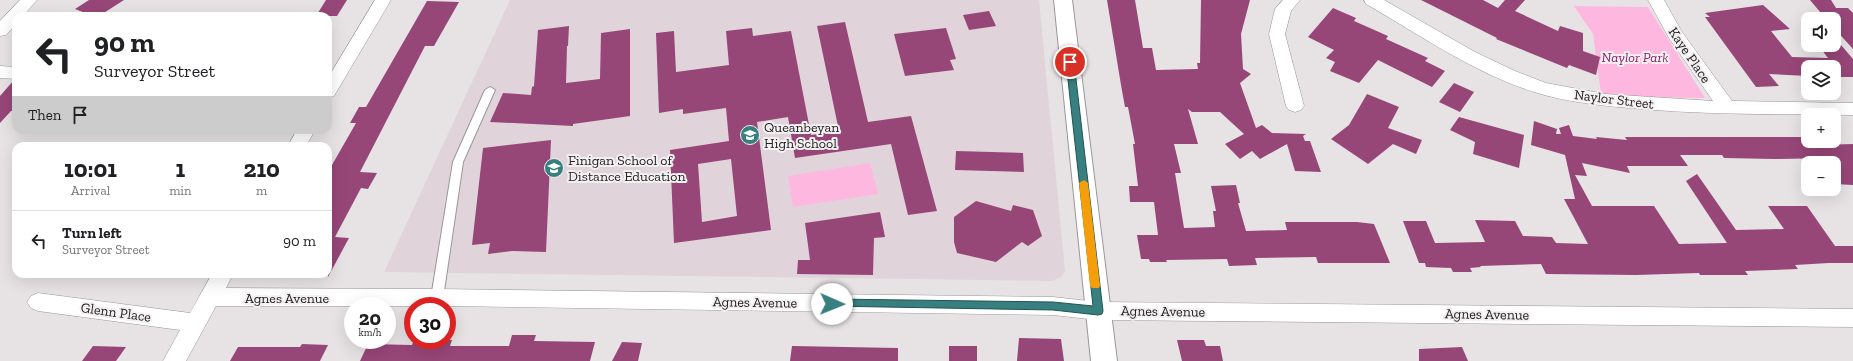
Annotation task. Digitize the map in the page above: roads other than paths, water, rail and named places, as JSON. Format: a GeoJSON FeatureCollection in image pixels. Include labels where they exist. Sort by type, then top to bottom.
{"type":"FeatureCollection","features":[{"type":"Feature","properties":{"kind":"street"},"geometry":{"type":"LineString","coordinates":[[17,12],[29,0]]}},
{"type":"Feature","properties":{"kind":"street"},"geometry":{"type":"LineString","coordinates":[[332,80],[383,0]]}},
{"type":"Feature","properties":{"kind":"street"},"geometry":{"type":"LineString","coordinates":[[1063,0],[1104,361]]}},
{"type":"Feature","properties":{"kind":"street"},"geometry":{"type":"LineString","coordinates":[[1292,0],[1283,9],[1277,34],[1295,106]]}},
{"type":"Feature","properties":{"kind":"street","name":"Naylor Street"},"geometry":{"type":"LineString","coordinates":[[1372,0],[1478,61],[1530,84],[1586,98],[1649,104],[1727,108],[1853,109]]}},
{"type":"Feature","properties":{"kind":"street","name":"Kaye Place"},"geometry":{"type":"LineString","coordinates":[[1656,0],[1674,34],[1727,108]]}},
{"type":"Feature","properties":{"kind":"street"},"geometry":{"type":"LineString","coordinates":[[0,30],[12,18]]}},
{"type":"Feature","properties":{"kind":"street"},"geometry":{"type":"LineString","coordinates":[[0,72],[12,73]]}},
{"type":"Feature","properties":{"kind":"street"},"geometry":{"type":"LineString","coordinates":[[174,361],[221,278]]}},
{"type":"Feature","properties":{"kind":"street","name":"Agnes Avenue"},"geometry":{"type":"LineString","coordinates":[[209,298],[404,298]]}},
{"type":"Feature","properties":{"kind":"street","name":"Agnes Avenue"},"geometry":{"type":"LineString","coordinates":[[456,298],[1053,306],[1098,311],[1853,318]]}},
{"type":"Feature","properties":{"kind":"street","name":"Glenn Place"},"geometry":{"type":"LineString","coordinates":[[38,302],[194,323]]}},
{"type":"Feature","properties":{"kind":"lane"},"geometry":{"type":"LineString","coordinates":[[437,297],[458,162],[490,90]]}},
{"type":"Feature","properties":{"kind":"place","name":"Queanbeyan High School"},"geometry":{"type":"Point","coordinates":[750,135]}},
{"type":"Feature","properties":{"kind":"place","name":"Finigan School of Distance Education"},"geometry":{"type":"Point","coordinates":[554,168]}},
{"type":"Feature","properties":{"kind":"park label","name":"Naylor Park"},"geometry":{"type":"Point","coordinates":[1635,57]}}]}
